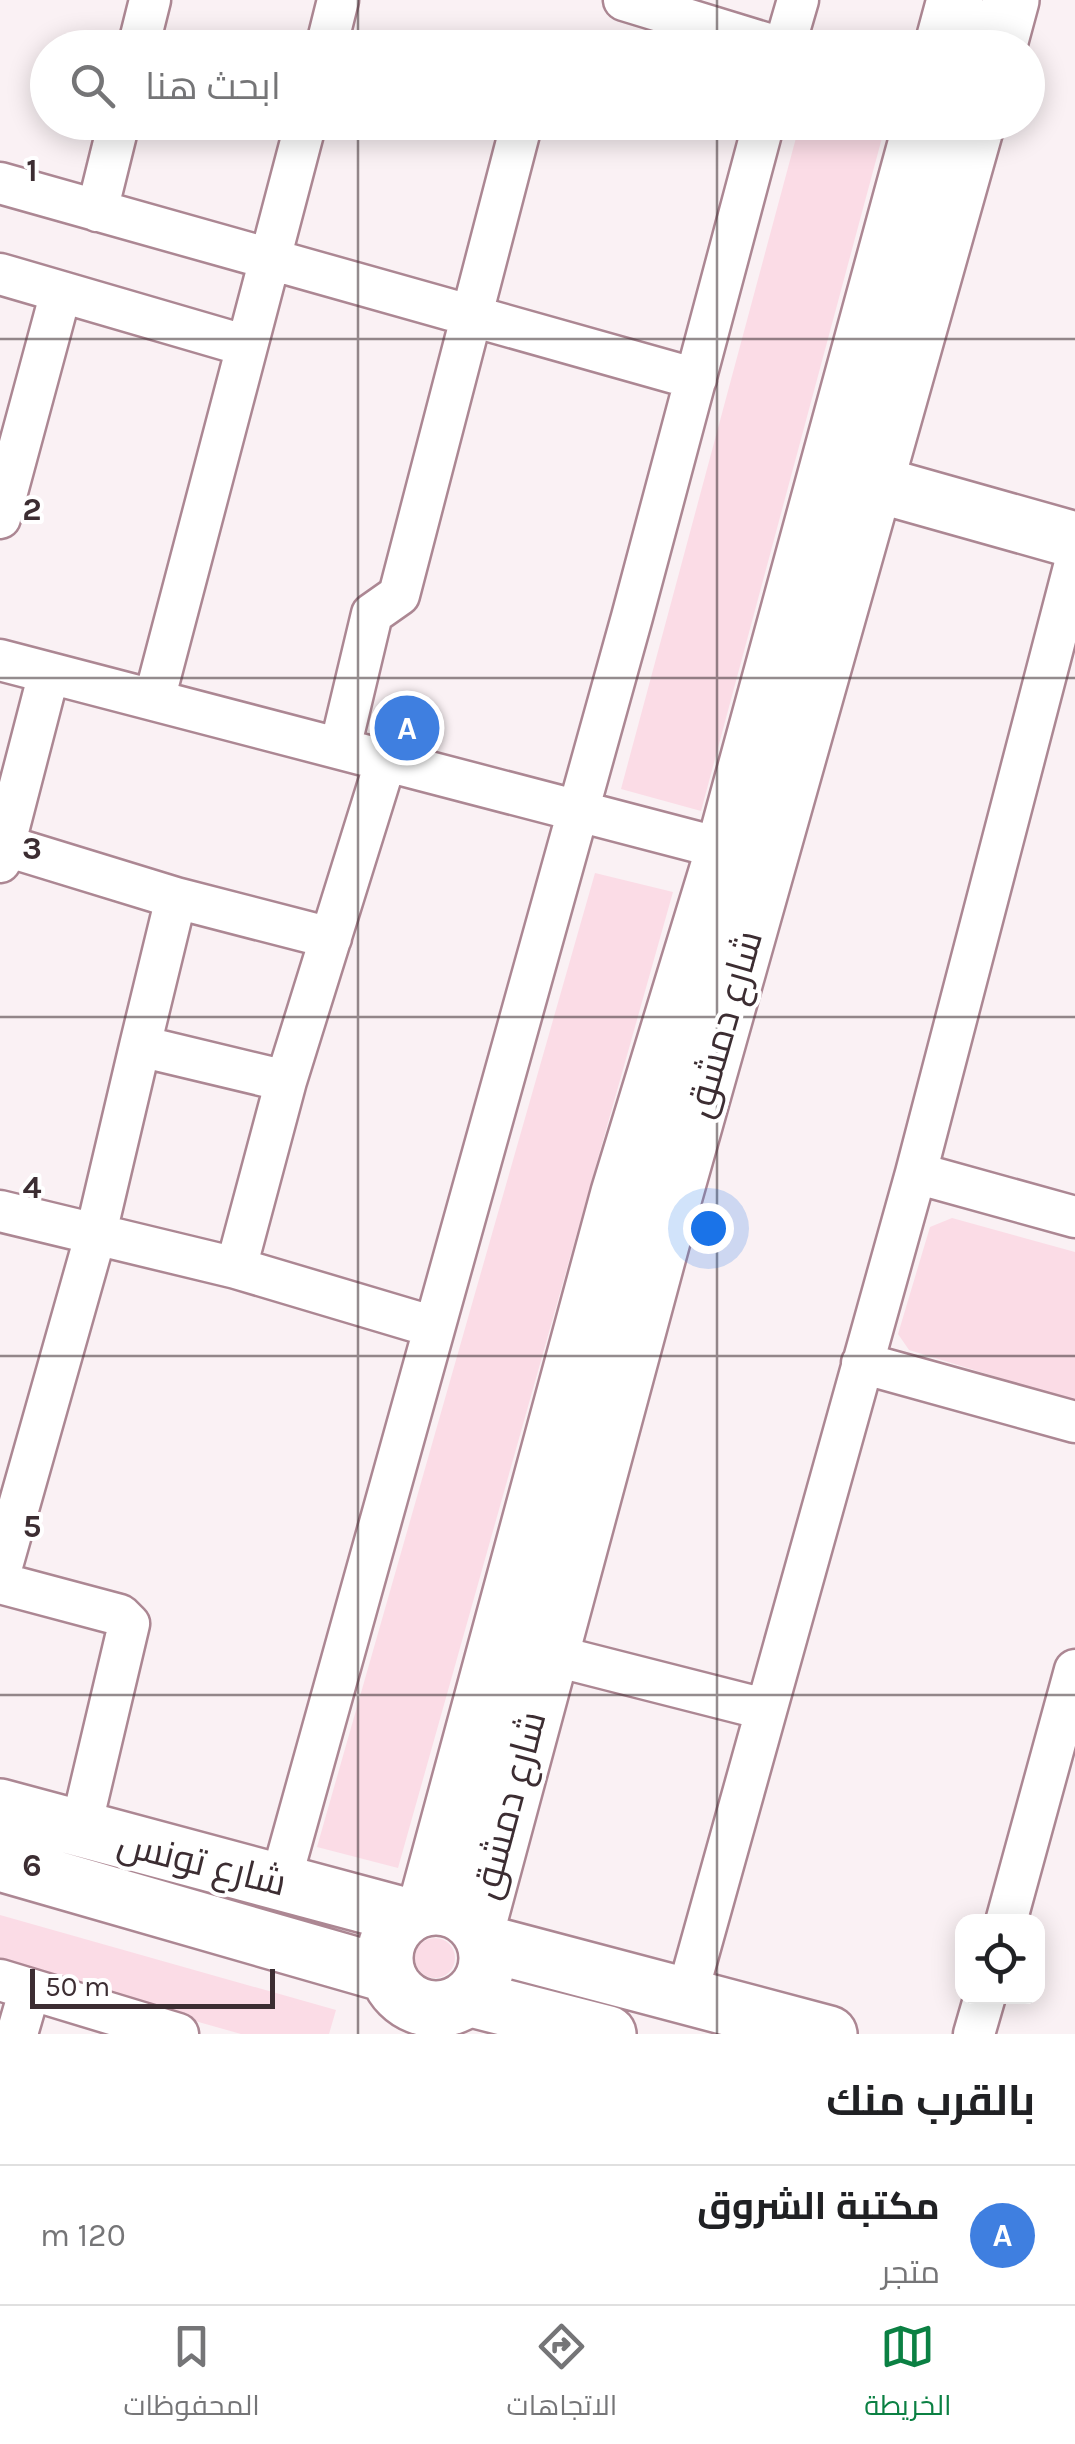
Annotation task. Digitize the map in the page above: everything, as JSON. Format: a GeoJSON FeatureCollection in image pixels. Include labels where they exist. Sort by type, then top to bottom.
{"type":"FeatureCollection","features":[{"type":"Feature","properties":{"kind":"main road"},"geometry":{"type":"LineString","coordinates":[[947,30],[955,0]]}},
{"type":"Feature","properties":{"kind":"main road"},"geometry":{"type":"LineString","coordinates":[[1003,30],[1011,0]]}},
{"type":"Feature","properties":{"kind":"main road","name":"شارع دمشق"},"geometry":{"type":"LineString","coordinates":[[416,1912],[619,1192],[724,848],[917,140]]}},
{"type":"Feature","properties":{"kind":"main road","name":"شارع دمشق"},"geometry":{"type":"LineString","coordinates":[[481,1935],[548,1654],[972,140]]}},
{"type":"Feature","properties":{"kind":"main road"},"geometry":{"type":"LineString","coordinates":[[876,484],[1075,540]]}},
{"type":"Feature","properties":{"kind":"main road"},"geometry":{"type":"LineString","coordinates":[[619,1192],[672,1207]]}},
{"type":"Feature","properties":{"kind":"main road","name":"شارع تونس"},"geometry":{"type":"LineString","coordinates":[[0,1808],[280,1882],[416,1912]]}},
{"type":"Feature","properties":{"kind":"main road","name":"شارع تونس"},"geometry":{"type":"LineString","coordinates":[[0,1862],[420,2007],[608,2034]]}},
{"type":"Feature","properties":{"kind":"main road"},"geometry":{"type":"LineString","coordinates":[[481,1935],[485,1973],[420,2007],[387,1941],[416,1912],[454,1910],[481,1935],[686,1998],[830,2034]]}},
{"type":"Feature","properties":{"kind":"street"},"geometry":{"type":"LineString","coordinates":[[142,30],[150,0]]}},
{"type":"Feature","properties":{"kind":"street"},"geometry":{"type":"LineString","coordinates":[[330,30],[338,0]]}},
{"type":"Feature","properties":{"kind":"street"},"geometry":{"type":"LineString","coordinates":[[624,0],[723,30]]}},
{"type":"Feature","properties":{"kind":"street"},"geometry":{"type":"LineString","coordinates":[[788,30],[798,0]]}},
{"type":"Feature","properties":{"kind":"street"},"geometry":{"type":"LineString","coordinates":[[97,211],[115,140]]}},
{"type":"Feature","properties":{"kind":"street"},"geometry":{"type":"LineString","coordinates":[[154,700],[301,140]]}},
{"type":"Feature","properties":{"kind":"street"},"geometry":{"type":"LineString","coordinates":[[340,748],[372,614],[399,596],[517,140]]}},
{"type":"Feature","properties":{"kind":"street"},"geometry":{"type":"LineString","coordinates":[[280,1882],[759,140]]}},
{"type":"Feature","properties":{"kind":"street"},"geometry":{"type":"LineString","coordinates":[[0,184],[696,379]]}},
{"type":"Feature","properties":{"kind":"street"},"geometry":{"type":"LineString","coordinates":[[0,274],[247,346]]}},
{"type":"Feature","properties":{"kind":"street"},"geometry":{"type":"LineString","coordinates":[[0,518],[60,292]]}},
{"type":"Feature","properties":{"kind":"street"},"geometry":{"type":"LineString","coordinates":[[686,1998],[916,1173],[1075,563]]}},
{"type":"Feature","properties":{"kind":"street"},"geometry":{"type":"LineString","coordinates":[[0,660],[724,848]]}},
{"type":"Feature","properties":{"kind":"street"},"geometry":{"type":"LineString","coordinates":[[49,673],[1,850],[331,938]]}},
{"type":"Feature","properties":{"kind":"street"},"geometry":{"type":"LineString","coordinates":[[236,1268],[286,1080],[386,760]]}},
{"type":"Feature","properties":{"kind":"street"},"geometry":{"type":"LineString","coordinates":[[0,1572],[96,1237],[176,898]]}},
{"type":"Feature","properties":{"kind":"street"},"geometry":{"type":"LineString","coordinates":[[140,1046],[286,1080]]}},
{"type":"Feature","properties":{"kind":"street"},"geometry":{"type":"LineString","coordinates":[[916,1173],[1075,1217]]}},
{"type":"Feature","properties":{"kind":"street"},"geometry":{"type":"LineString","coordinates":[[0,1211],[236,1268],[434,1327]]}},
{"type":"Feature","properties":{"kind":"street"},"geometry":{"type":"LineString","coordinates":[[862,1363],[1075,1422]]}},
{"type":"Feature","properties":{"kind":"street"},"geometry":{"type":"LineString","coordinates":[[0,1584],[120,1614],[129,1624],[80,1831]]}},
{"type":"Feature","properties":{"kind":"street"},"geometry":{"type":"LineString","coordinates":[[548,1654],[764,1709]]}},
{"type":"Feature","properties":{"kind":"street"},"geometry":{"type":"LineString","coordinates":[[1008,1914],[1075,1670]]}},
{"type":"Feature","properties":{"kind":"street"},"geometry":{"type":"LineString","coordinates":[[17,2034],[15,1984],[178,2034]]}},
{"type":"Feature","properties":{"kind":"street"},"geometry":{"type":"LineString","coordinates":[[974,2034],[983,2004]]}},
{"type":"Feature","properties":{"kind":"shaded area"},"geometry":{"type":"Polygon","coordinates":[[[795,140],[881,140],[701,811],[621,789],[795,140]]]}},
{"type":"Feature","properties":{"kind":"shaded area"},"geometry":{"type":"Polygon","coordinates":[[[595,873],[673,892],[398,1868],[317,1847],[595,873]]]}},
{"type":"Feature","properties":{"kind":"shaded area"},"geometry":{"type":"Polygon","coordinates":[[[952,1218],[1075,1252],[1075,1401],[909,1350],[898,1334],[930,1227],[952,1218]]]}},
{"type":"Feature","properties":{"kind":"shaded area"},"geometry":{"type":"Polygon","coordinates":[[[0,1915],[336,2010],[329,2034],[241,2034],[0,1966],[0,1915]]]}},
{"type":"Feature","properties":{"kind":"shaded area"},"geometry":{"type":"Polygon","coordinates":[[[435,1938],[449,1944],[455,1958],[449,1972],[435,1978],[421,1972],[415,1958],[421,1944],[435,1938]]]}},
{"type":"Feature","properties":{"kind":"place","name":"مكتبة الشروق"},"geometry":{"type":"Point","coordinates":[407,728]}}]}
